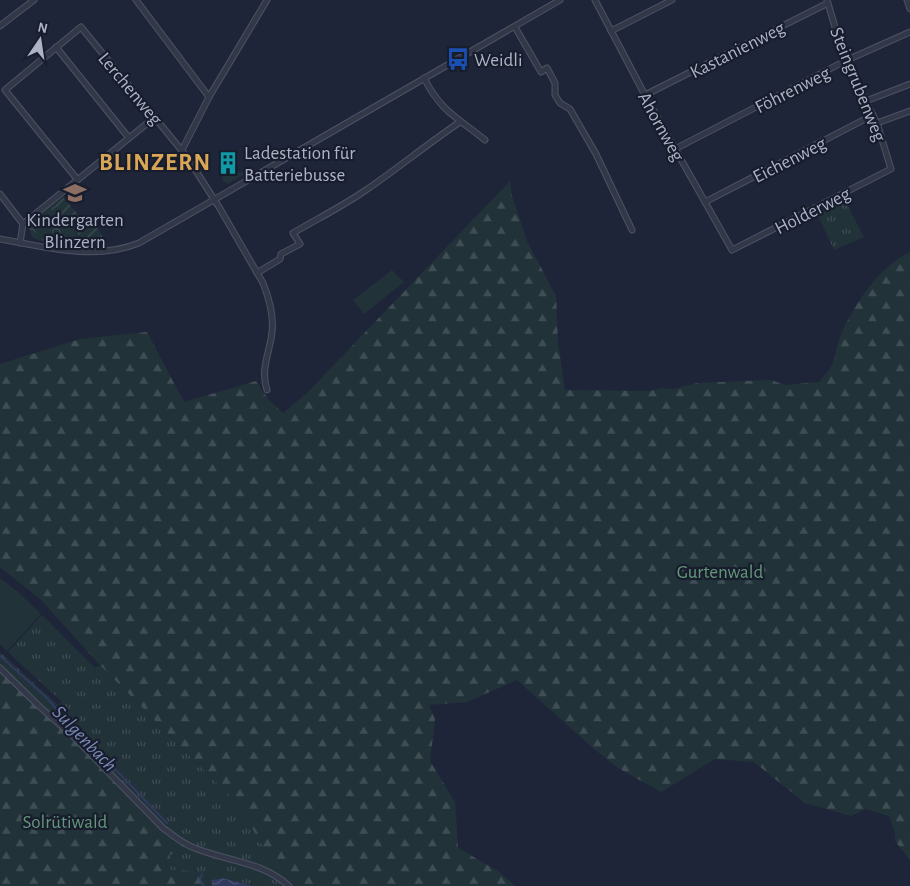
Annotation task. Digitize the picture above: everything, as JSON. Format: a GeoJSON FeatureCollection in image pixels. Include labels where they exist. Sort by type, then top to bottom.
{"type":"FeatureCollection","features":[{"type":"Feature","properties":{"kind":"street"},"geometry":{"type":"LineString","coordinates":[[0,26],[34,0]]}},
{"type":"Feature","properties":{"kind":"street"},"geometry":{"type":"LineString","coordinates":[[136,0],[210,97]]}},
{"type":"Feature","properties":{"kind":"street"},"geometry":{"type":"LineString","coordinates":[[182,150],[266,0]]}},
{"type":"Feature","properties":{"kind":"street"},"geometry":{"type":"LineString","coordinates":[[0,239],[86,252],[120,249],[139,243],[560,0]]}},
{"type":"Feature","properties":{"kind":"street","name":"Ahornweg"},"geometry":{"type":"LineString","coordinates":[[595,0],[645,95],[732,250]]}},
{"type":"Feature","properties":{"kind":"street"},"geometry":{"type":"LineString","coordinates":[[611,31],[672,0]]}},
{"type":"Feature","properties":{"kind":"street"},"geometry":{"type":"LineString","coordinates":[[907,0],[910,9]]}},
{"type":"Feature","properties":{"kind":"street","name":"Steingrubenweg"},"geometry":{"type":"LineString","coordinates":[[827,1],[845,61],[877,123],[891,169]]}},
{"type":"Feature","properties":{"kind":"street","name":"Kastanienweg"},"geometry":{"type":"LineString","coordinates":[[645,95],[827,1]]}},
{"type":"Feature","properties":{"kind":"street","name":"Lerchenweg"},"geometry":{"type":"LineString","coordinates":[[56,47],[81,27],[182,150],[214,199],[257,273],[267,295],[272,317],[272,332],[264,371],[267,390]]}},
{"type":"Feature","properties":{"kind":"street"},"geometry":{"type":"LineString","coordinates":[[515,27],[541,72],[547,68],[555,83],[555,95],[560,103],[570,109],[596,154],[632,230]]}},
{"type":"Feature","properties":{"kind":"street","name":"Föhrenweg"},"geometry":{"type":"LineString","coordinates":[[675,149],[845,61],[910,32]]}},
{"type":"Feature","properties":{"kind":"street"},"geometry":{"type":"LineString","coordinates":[[78,179],[5,90],[56,47],[129,138]]}},
{"type":"Feature","properties":{"kind":"street"},"geometry":{"type":"LineString","coordinates":[[424,78],[443,108],[485,140]]}},
{"type":"Feature","properties":{"kind":"street"},"geometry":{"type":"LineString","coordinates":[[866,101],[910,84]]}},
{"type":"Feature","properties":{"kind":"street"},"geometry":{"type":"LineString","coordinates":[[877,123],[910,111]]}},
{"type":"Feature","properties":{"kind":"street","name":"Eichenweg"},"geometry":{"type":"LineString","coordinates":[[704,202],[873,115]]}},
{"type":"Feature","properties":{"kind":"street"},"geometry":{"type":"LineString","coordinates":[[20,243],[23,224],[155,117]]}},
{"type":"Feature","properties":{"kind":"street"},"geometry":{"type":"LineString","coordinates":[[257,273],[280,259],[282,254],[300,244],[293,233],[362,193],[460,122]]}},
{"type":"Feature","properties":{"kind":"street","name":"Holderweg"},"geometry":{"type":"LineString","coordinates":[[732,250],[891,169]]}},
{"type":"Feature","properties":{"kind":"street"},"geometry":{"type":"LineString","coordinates":[[0,194],[23,224]]}},
{"type":"Feature","properties":{"kind":"street"},"geometry":{"type":"LineString","coordinates":[[0,668],[76,739],[158,823],[174,836],[190,846],[263,869],[274,874],[289,886]]}},
{"type":"Feature","properties":{"kind":"green space"},"geometry":{"type":"Polygon","coordinates":[[[249,171],[228,184],[222,180],[226,174],[249,171]]]}},
{"type":"Feature","properties":{"kind":"green space","name":"Gurtenwald"},"geometry":{"type":"Polygon","coordinates":[[[510,181],[512,196],[527,241],[556,296],[558,342],[565,390],[650,391],[662,388],[674,389],[697,383],[771,380],[785,385],[819,382],[831,367],[845,325],[868,288],[888,267],[910,252],[910,860],[895,841],[895,833],[889,816],[866,809],[851,816],[805,803],[754,762],[715,759],[661,792],[618,768],[517,680],[467,702],[429,705],[435,719],[430,761],[455,802],[458,848],[498,871],[515,886],[289,886],[238,804],[100,665],[40,599],[0,567],[0,364],[80,339],[147,332],[184,402],[256,381],[268,399],[283,413],[307,393],[510,181]]]}},
{"type":"Feature","properties":{"kind":"green space"},"geometry":{"type":"Polygon","coordinates":[[[63,197],[82,219],[90,215],[108,246],[87,246],[53,205],[63,197]]]}},
{"type":"Feature","properties":{"kind":"green space"},"geometry":{"type":"Polygon","coordinates":[[[843,197],[864,237],[834,250],[816,211],[843,197]]]}},
{"type":"Feature","properties":{"kind":"green space"},"geometry":{"type":"Polygon","coordinates":[[[53,205],[86,246],[38,240],[32,237],[28,225],[53,205]]]}},
{"type":"Feature","properties":{"kind":"green space"},"geometry":{"type":"Polygon","coordinates":[[[392,270],[404,282],[364,314],[353,300],[392,270]]]}},
{"type":"Feature","properties":{"kind":"green space"},"geometry":{"type":"Polygon","coordinates":[[[0,578],[41,614],[7,651],[0,644],[0,578]]]}},
{"type":"Feature","properties":{"kind":"green space"},"geometry":{"type":"Polygon","coordinates":[[[42,615],[95,668],[100,665],[238,804],[289,886],[253,886],[217,878],[211,886],[207,886],[195,871],[171,870],[169,864],[170,855],[188,847],[173,836],[0,668],[0,652],[58,705],[62,702],[8,652],[42,615]]]}},
{"type":"Feature","properties":{"kind":"green space","name":"Solrütiwald"},"geometry":{"type":"Polygon","coordinates":[[[0,668],[76,739],[163,828],[189,847],[170,855],[169,864],[171,870],[195,871],[207,886],[0,886],[0,668]]]}},
{"type":"Feature","properties":{"kind":"water"},"geometry":{"type":"Polygon","coordinates":[[[222,878],[253,886],[211,886],[213,880],[222,878]]]}},
{"type":"Feature","properties":{"kind":"waterway","name":"Sulgenbach"},"geometry":{"type":"LineString","coordinates":[[0,656],[47,698],[66,720],[167,823]]}},
{"type":"Feature","properties":{"kind":"waterway","name":"Sulgenbach"},"geometry":{"type":"LineString","coordinates":[[202,874],[200,880],[204,886]]}},
{"type":"Feature","properties":{"kind":"place","name":"Weidli"},"geometry":{"type":"Point","coordinates":[458,59]}},
{"type":"Feature","properties":{"kind":"place","name":"Ladestation für Batteriebusse"},"geometry":{"type":"Point","coordinates":[228,163]}},
{"type":"Feature","properties":{"kind":"place","name":"Kindergarten Blinzern"},"geometry":{"type":"Point","coordinates":[75,193]}},
{"type":"Feature","properties":{"kind":"district","name":"BLINZERN"},"geometry":{"type":"Point","coordinates":[155,162]}}]}
